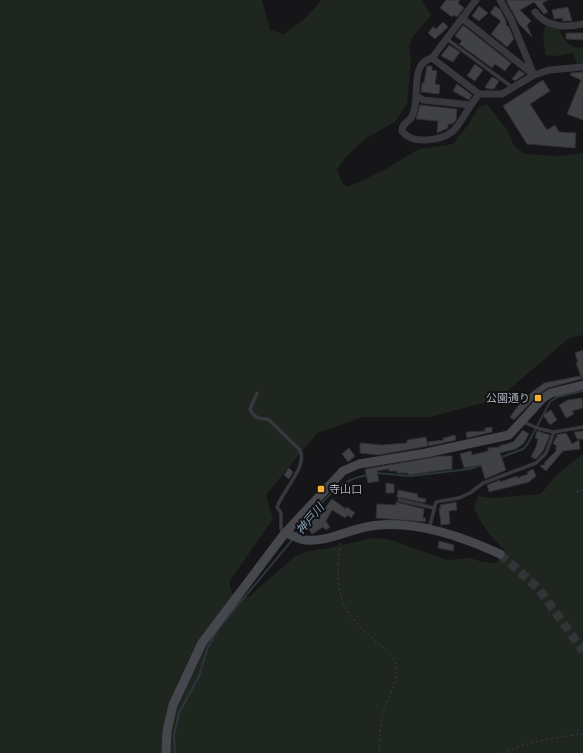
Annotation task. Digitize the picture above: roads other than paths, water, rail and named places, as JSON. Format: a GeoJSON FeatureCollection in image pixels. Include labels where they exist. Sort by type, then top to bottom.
{"type":"FeatureCollection","features":[{"type":"Feature","properties":{"kind":"street"},"geometry":{"type":"LineString","coordinates":[[476,0],[432,58],[425,59],[420,64],[414,112],[404,124],[402,131],[410,137],[421,140],[447,136],[458,126],[479,94]]}},
{"type":"Feature","properties":{"kind":"street"},"geometry":{"type":"LineString","coordinates":[[500,0],[511,20],[534,75]]}},
{"type":"Feature","properties":{"kind":"street"},"geometry":{"type":"LineString","coordinates":[[536,12],[540,19],[560,26],[583,24]]}},
{"type":"Feature","properties":{"kind":"street"},"geometry":{"type":"LineString","coordinates":[[462,18],[534,75]]}},
{"type":"Feature","properties":{"kind":"street"},"geometry":{"type":"LineString","coordinates":[[432,58],[479,94],[502,94],[534,75],[549,70],[583,67]]}},
{"type":"Feature","properties":{"kind":"street"},"geometry":{"type":"LineString","coordinates":[[416,95],[423,100],[471,106]]}},
{"type":"Feature","properties":{"kind":"street"},"geometry":{"type":"LineString","coordinates":[[166,753],[167,731],[173,705],[202,644],[285,533],[329,484],[350,467],[500,439],[509,435],[522,422],[536,404],[551,393],[583,385]]}},
{"type":"Feature","properties":{"kind":"street"},"geometry":{"type":"LineString","coordinates":[[285,533],[302,540],[310,541],[379,525],[393,525],[462,537],[500,554]]}},
{"type":"Feature","properties":{"kind":"lane"},"geometry":{"type":"LineString","coordinates":[[447,39],[513,88]]}},
{"type":"Feature","properties":{"kind":"lane"},"geometry":{"type":"LineString","coordinates":[[257,393],[250,409],[253,415],[258,418],[268,419],[300,450],[303,456],[301,464],[277,507],[281,513],[281,529],[285,533]]}},
{"type":"Feature","properties":{"kind":"lane"},"geometry":{"type":"LineString","coordinates":[[522,422],[540,429],[554,432],[583,427]]}},
{"type":"Feature","properties":{"kind":"lane"},"geometry":{"type":"LineString","coordinates":[[428,530],[434,508],[439,501],[459,498],[470,493],[483,483],[536,463],[546,453],[554,432]]}},
{"type":"Feature","properties":{"kind":"lane"},"geometry":{"type":"LineString","coordinates":[[400,500],[434,508]]}},
{"type":"Feature","properties":{"kind":"waterway","name":"神戸川"},"geometry":{"type":"LineString","coordinates":[[499,458],[523,449],[527,445],[550,402],[557,397],[583,391]]}},
{"type":"Feature","properties":{"kind":"waterway","name":"神戸川"},"geometry":{"type":"LineString","coordinates":[[376,473],[411,476],[469,469],[482,465]]}},
{"type":"Feature","properties":{"kind":"waterway","name":"神戸川"},"geometry":{"type":"LineString","coordinates":[[297,534],[319,506],[336,489],[356,478],[368,475]]}},
{"type":"Feature","properties":{"kind":"waterway","name":"神戸川"},"geometry":{"type":"LineString","coordinates":[[175,753],[174,736],[179,713],[199,676],[208,647],[218,629],[293,539]]}},
{"type":"Feature","properties":{"kind":"tunnel"},"geometry":{"type":"LineString","coordinates":[[500,554],[539,589],[583,651]]}},
{"type":"Feature","properties":{"kind":"place","name":"公園通り"},"geometry":{"type":"Point","coordinates":[538,398]}},
{"type":"Feature","properties":{"kind":"place","name":"寺山口"},"geometry":{"type":"Point","coordinates":[321,489]}}]}
